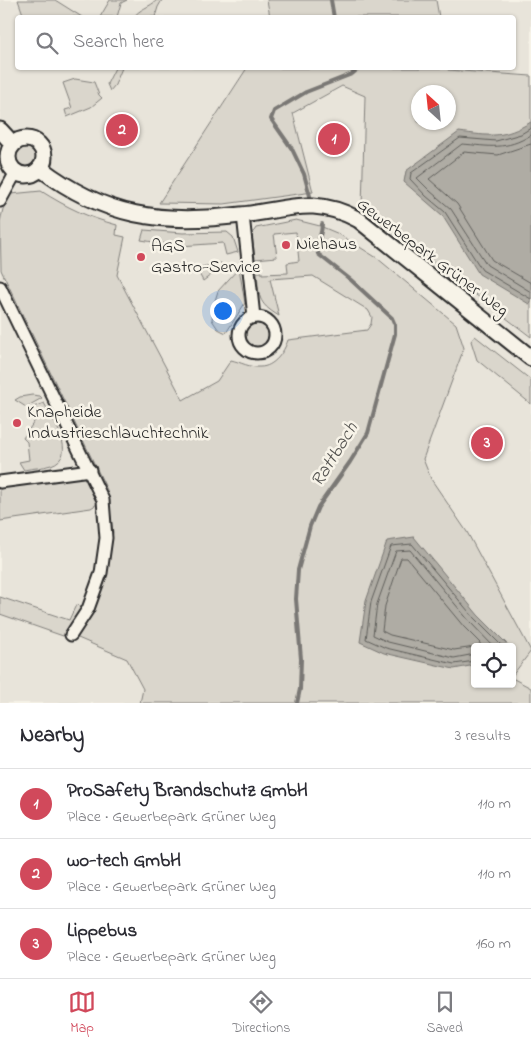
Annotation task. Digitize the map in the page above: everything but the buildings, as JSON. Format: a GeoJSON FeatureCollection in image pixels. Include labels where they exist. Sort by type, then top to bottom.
{"type":"FeatureCollection","features":[{"type":"Feature","properties":{"kind":"street"},"geometry":{"type":"LineString","coordinates":[[0,130],[13,144]]}},
{"type":"Feature","properties":{"kind":"street"},"geometry":{"type":"LineString","coordinates":[[30,140],[38,144],[44,157],[40,168],[36,172],[26,175],[16,172],[9,164],[8,159],[13,144],[30,140]]}},
{"type":"Feature","properties":{"kind":"street","name":"Gewerbepark Grüner Weg"},"geometry":{"type":"LineString","coordinates":[[40,168],[69,188],[105,206],[142,216],[204,219],[243,215],[293,206],[329,207],[345,213],[358,220],[531,358]]}},
{"type":"Feature","properties":{"kind":"street"},"geometry":{"type":"LineString","coordinates":[[0,202],[16,172]]}},
{"type":"Feature","properties":{"kind":"street"},"geometry":{"type":"LineString","coordinates":[[243,215],[254,317]]}},
{"type":"Feature","properties":{"kind":"street"},"geometry":{"type":"LineString","coordinates":[[0,287],[103,500],[106,538],[101,573],[88,609],[71,635]]}},
{"type":"Feature","properties":{"kind":"street"},"geometry":{"type":"LineString","coordinates":[[0,482],[90,470]]}},
{"type":"Feature","properties":{"kind":"shaded area"},"geometry":{"type":"Polygon","coordinates":[[[0,0],[267,0],[270,15],[15,15],[15,70],[246,70],[216,116],[312,192],[293,113],[342,86],[365,95],[362,208],[531,337],[531,703],[0,703],[0,0]]]}},
{"type":"Feature","properties":{"kind":"shaded area"},"geometry":{"type":"Polygon","coordinates":[[[18,0],[55,0],[79,15],[23,15],[18,0]]]}},
{"type":"Feature","properties":{"kind":"shaded area"},"geometry":{"type":"Polygon","coordinates":[[[110,0],[127,0],[121,3],[118,15],[101,15],[110,0]]]}},
{"type":"Feature","properties":{"kind":"shaded area"},"geometry":{"type":"Polygon","coordinates":[[[157,0],[162,0],[156,15],[136,15],[139,12],[157,0]]]}},
{"type":"Feature","properties":{"kind":"shaded area"},"geometry":{"type":"Polygon","coordinates":[[[267,0],[436,0],[439,15],[270,15],[267,0]]]}},
{"type":"Feature","properties":{"kind":"shaded area"},"geometry":{"type":"Polygon","coordinates":[[[436,0],[531,0],[531,76],[448,70],[516,70],[516,15],[439,15],[436,0]]]}},
{"type":"Feature","properties":{"kind":"shaded area"},"geometry":{"type":"Polygon","coordinates":[[[114,70],[121,70],[115,85],[110,91],[107,84],[114,70]]]}},
{"type":"Feature","properties":{"kind":"shaded area"},"geometry":{"type":"Polygon","coordinates":[[[246,70],[448,70],[531,76],[531,337],[362,208],[365,96],[342,86],[293,113],[313,192],[224,204],[159,203],[246,70]]]}},
{"type":"Feature","properties":{"kind":"shaded area"},"geometry":{"type":"Polygon","coordinates":[[[75,79],[94,82],[102,98],[91,107],[67,117],[65,110],[72,108],[63,83],[75,79]]]}},
{"type":"Feature","properties":{"kind":"shaded area"},"geometry":{"type":"Polygon","coordinates":[[[26,146],[36,153],[37,157],[30,167],[26,168],[16,161],[15,157],[22,147],[26,146]]]}},
{"type":"Feature","properties":{"kind":"shaded area"},"geometry":{"type":"Polygon","coordinates":[[[41,191],[78,211],[117,225],[116,235],[125,237],[117,275],[183,400],[217,381],[231,360],[253,367],[265,366],[278,358],[288,340],[367,330],[371,324],[372,317],[368,310],[313,276],[270,279],[279,316],[267,307],[260,298],[257,272],[262,272],[262,274],[288,273],[287,263],[299,261],[296,232],[274,234],[277,257],[255,259],[252,234],[256,228],[296,220],[320,226],[339,234],[377,258],[456,324],[464,348],[423,459],[431,479],[467,532],[531,651],[516,671],[516,643],[471,643],[471,688],[516,688],[516,680],[531,688],[531,703],[140,703],[143,689],[127,659],[71,635],[85,612],[63,636],[0,614],[0,597],[69,620],[76,605],[88,608],[105,578],[113,532],[107,490],[1,270],[0,222],[3,209],[11,194],[41,191]]]}},
{"type":"Feature","properties":{"kind":"shaded area"},"geometry":{"type":"Polygon","coordinates":[[[144,230],[183,233],[227,232],[233,237],[238,252],[226,255],[223,243],[166,247],[166,244],[141,240],[144,230]]]}},
{"type":"Feature","properties":{"kind":"shaded area"},"geometry":{"type":"Polygon","coordinates":[[[221,263],[223,266],[203,281],[196,268],[221,263]]]}},
{"type":"Feature","properties":{"kind":"shaded area"},"geometry":{"type":"Polygon","coordinates":[[[239,268],[245,303],[226,333],[218,329],[212,320],[213,307],[218,291],[239,268]]]}},
{"type":"Feature","properties":{"kind":"shaded area"},"geometry":{"type":"Polygon","coordinates":[[[257,323],[265,327],[269,335],[265,343],[257,347],[249,343],[245,335],[249,327],[257,323]]]}},
{"type":"Feature","properties":{"kind":"shaded area"},"geometry":{"type":"Polygon","coordinates":[[[475,336],[531,380],[531,404],[477,360],[471,341],[475,336]]]}},
{"type":"Feature","properties":{"kind":"shaded area"},"geometry":{"type":"Polygon","coordinates":[[[32,395],[42,398],[26,407],[15,400],[20,397],[32,395]]]}},
{"type":"Feature","properties":{"kind":"shaded area"},"geometry":{"type":"Polygon","coordinates":[[[44,403],[61,436],[63,454],[59,460],[51,465],[24,470],[19,462],[29,460],[27,442],[23,438],[38,416],[31,408],[44,403]]]}},
{"type":"Feature","properties":{"kind":"shaded area"},"geometry":{"type":"Polygon","coordinates":[[[90,470],[103,500],[91,508],[0,521],[0,484],[90,470]]]}},
{"type":"Feature","properties":{"kind":"water"},"geometry":{"type":"Polygon","coordinates":[[[531,122],[531,303],[529,304],[479,274],[442,215],[404,182],[406,171],[459,132],[479,135],[504,134],[531,122]]]}},
{"type":"Feature","properties":{"kind":"water"},"geometry":{"type":"Polygon","coordinates":[[[414,537],[478,615],[506,643],[471,643],[471,666],[454,669],[384,653],[360,642],[366,601],[387,541],[414,537]]]}},
{"type":"Feature","properties":{"kind":"waterway","name":"Rattbach"},"geometry":{"type":"LineString","coordinates":[[331,0],[334,15]]}},
{"type":"Feature","properties":{"kind":"waterway","name":"Rattbach"},"geometry":{"type":"LineString","coordinates":[[310,196],[304,174],[292,149],[271,119],[274,111],[306,92],[352,74],[357,70]]}},
{"type":"Feature","properties":{"kind":"waterway","name":"Rattbach"},"geometry":{"type":"LineString","coordinates":[[297,703],[300,689],[301,659],[296,599],[298,570],[310,526],[318,507],[368,433],[395,334],[395,325],[392,318],[351,280],[318,254],[322,224]]}},
{"type":"Feature","properties":{"kind":"place","name":"wo-tech GmbH"},"geometry":{"type":"Point","coordinates":[122,130]}},
{"type":"Feature","properties":{"kind":"place","name":"ProSafety Brandschutz GmbH"},"geometry":{"type":"Point","coordinates":[334,139]}},
{"type":"Feature","properties":{"kind":"place","name":"Niehaus"},"geometry":{"type":"Point","coordinates":[286,245]}},
{"type":"Feature","properties":{"kind":"place","name":"AGS Gastro-Service"},"geometry":{"type":"Point","coordinates":[141,257]}},
{"type":"Feature","properties":{"kind":"place","name":"Knapheide Industrieschlauchtechnik"},"geometry":{"type":"Point","coordinates":[17,423]}},
{"type":"Feature","properties":{"kind":"place","name":"Lippebus"},"geometry":{"type":"Point","coordinates":[487,443]}}]}
